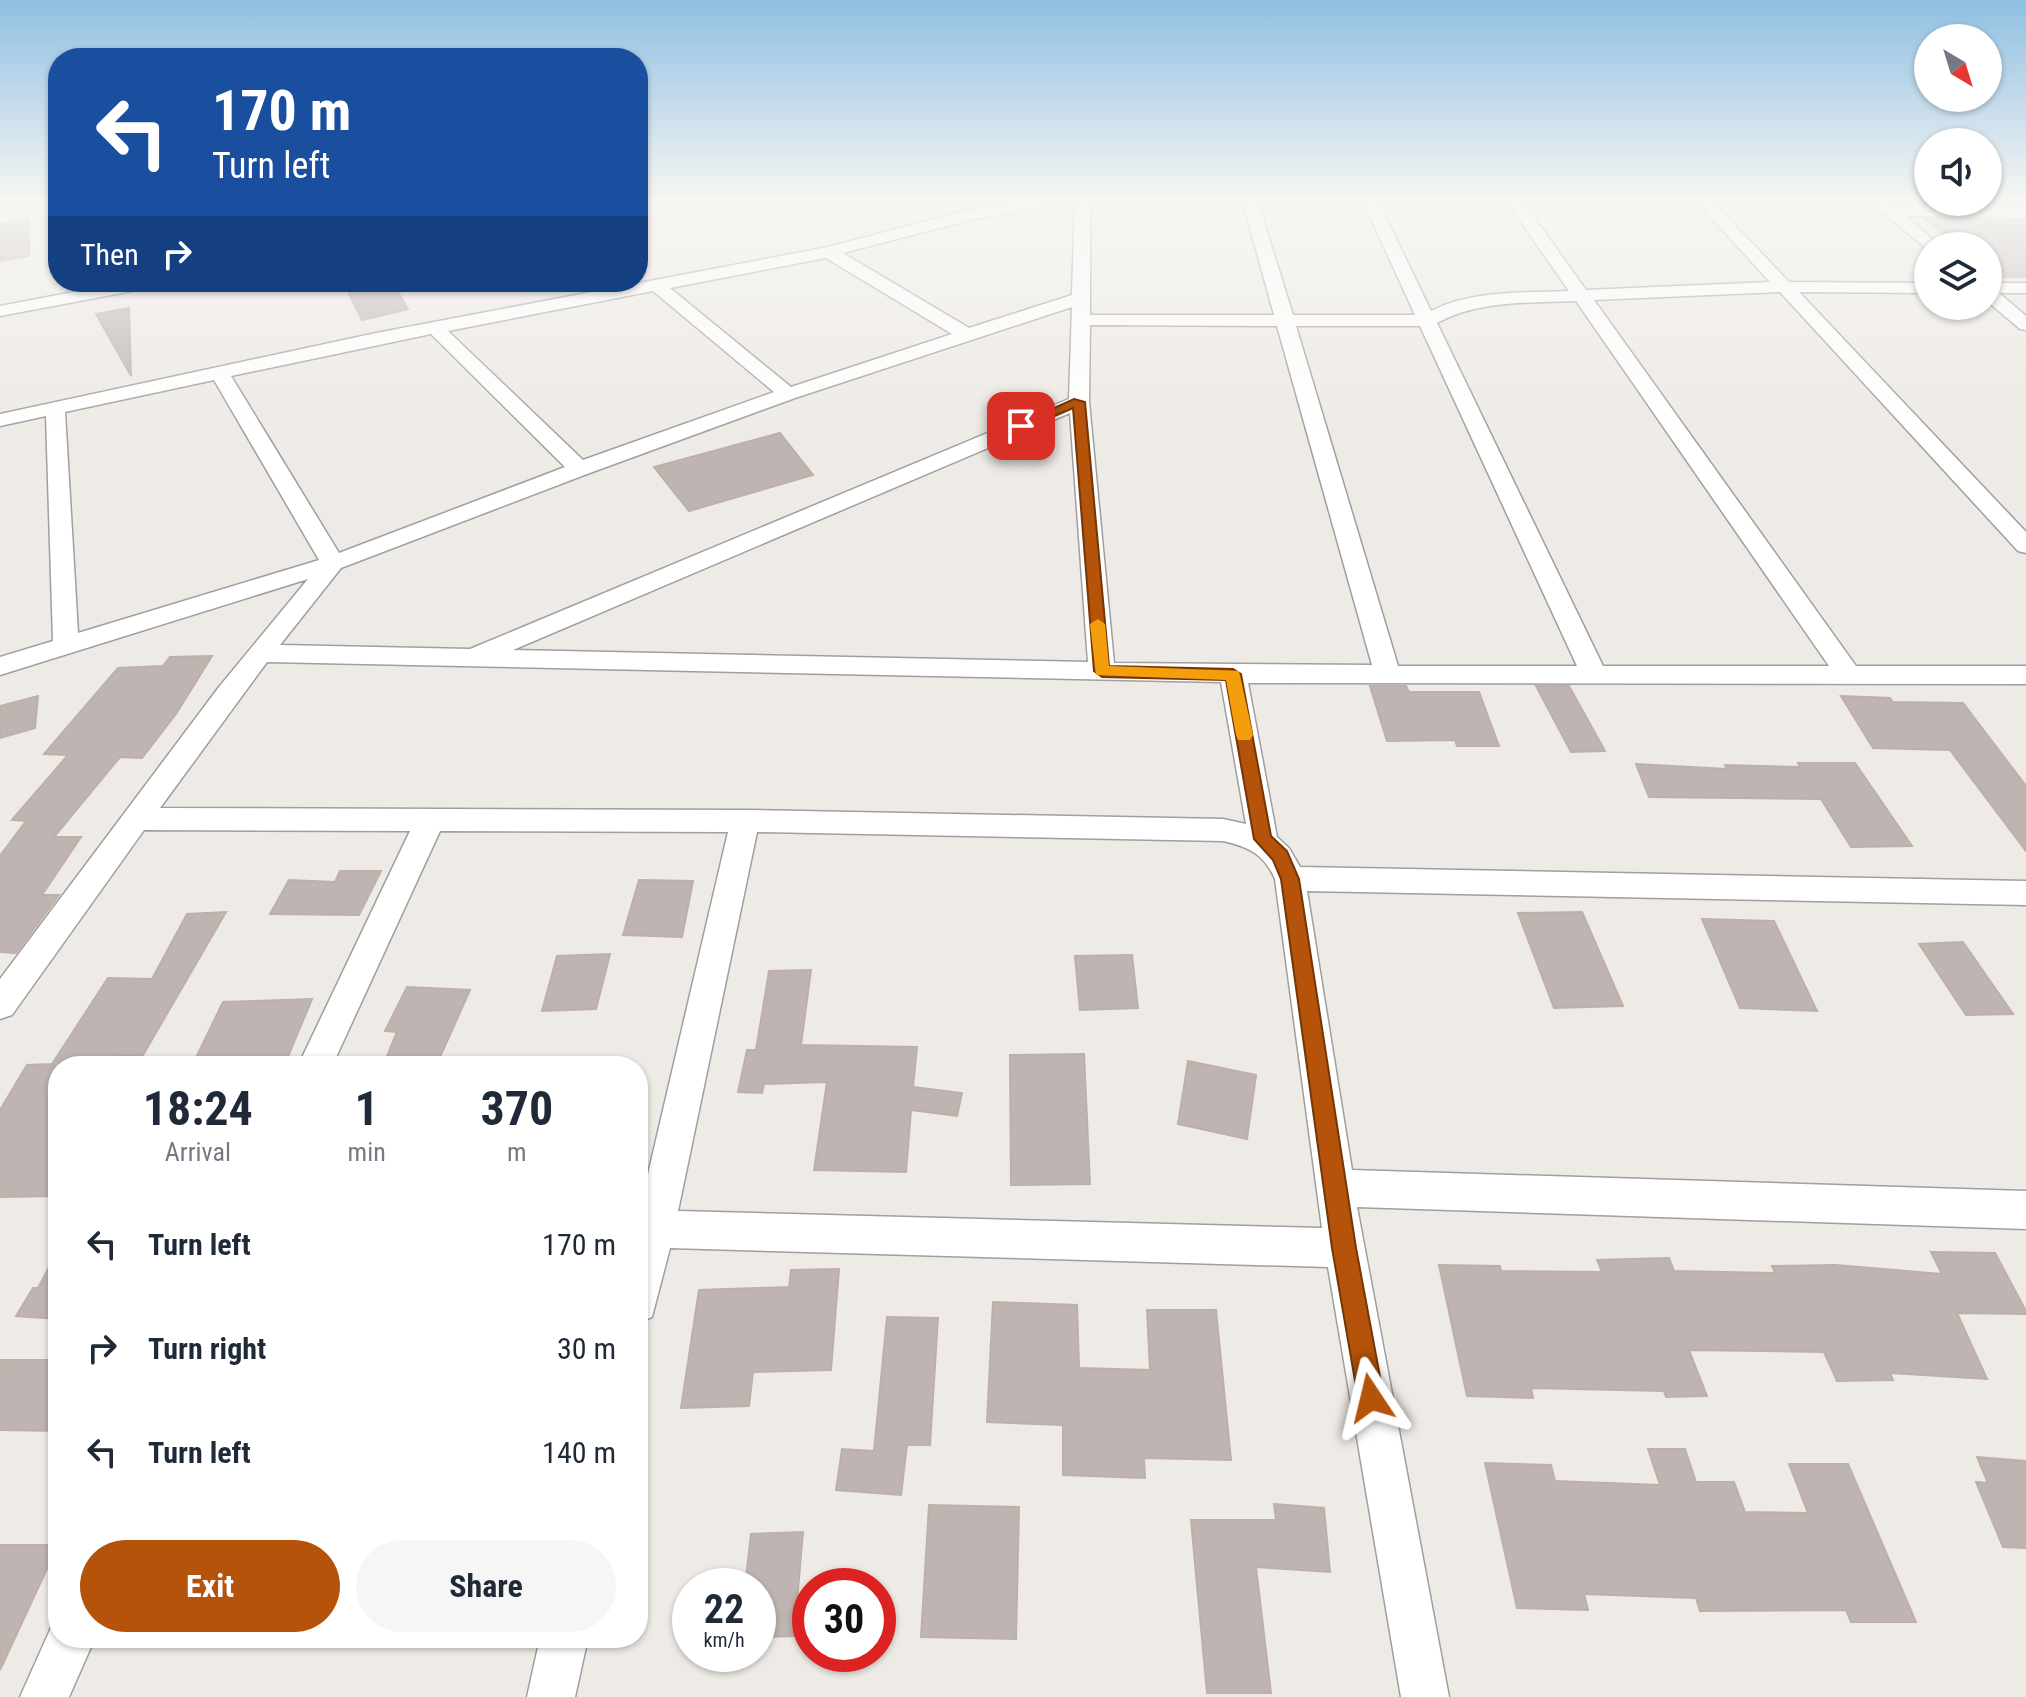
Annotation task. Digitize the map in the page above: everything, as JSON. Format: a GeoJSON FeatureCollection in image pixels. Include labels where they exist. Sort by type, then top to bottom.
{"type":"FeatureCollection","features":[{"type":"Feature","properties":{"kind":"street"},"geometry":{"type":"LineString","coordinates":[[648,288],[696,278]]}},
{"type":"Feature","properties":{"kind":"street"},"geometry":{"type":"LineString","coordinates":[[873,278],[967,335]]}},
{"type":"Feature","properties":{"kind":"street"},"geometry":{"type":"LineString","coordinates":[[1081,278],[1079,402],[1102,671]]}},
{"type":"Feature","properties":{"kind":"street"},"geometry":{"type":"LineString","coordinates":[[1273,278],[1387,674]]}},
{"type":"Feature","properties":{"kind":"street"},"geometry":{"type":"LineString","coordinates":[[1407,278],[1594,674]]}},
{"type":"Feature","properties":{"kind":"street"},"geometry":{"type":"LineString","coordinates":[[1569,278],[1849,675]]}},
{"type":"Feature","properties":{"kind":"street"},"geometry":{"type":"LineString","coordinates":[[1777,278],[2026,546]]}},
{"type":"Feature","properties":{"kind":"street"},"geometry":{"type":"LineString","coordinates":[[657,286],[788,394]]}},
{"type":"Feature","properties":{"kind":"street"},"geometry":{"type":"LineString","coordinates":[[1080,320],[1427,321],[1453,307],[1500,299],[1785,287],[1914,288]]}},
{"type":"Feature","properties":{"kind":"street"},"geometry":{"type":"LineString","coordinates":[[2002,290],[2026,288]]}},
{"type":"Feature","properties":{"kind":"street"},"geometry":{"type":"LineString","coordinates":[[0,311],[101,292]]}},
{"type":"Feature","properties":{"kind":"street"},"geometry":{"type":"LineString","coordinates":[[0,420],[219,372],[625,292]]}},
{"type":"Feature","properties":{"kind":"street"},"geometry":{"type":"LineString","coordinates":[[0,666],[333,563],[579,469],[788,394],[1080,298]]}},
{"type":"Feature","properties":{"kind":"street"},"geometry":{"type":"LineString","coordinates":[[2002,304],[2026,325]]}},
{"type":"Feature","properties":{"kind":"street"},"geometry":{"type":"LineString","coordinates":[[435,328],[579,469]]}},
{"type":"Feature","properties":{"kind":"street"},"geometry":{"type":"LineString","coordinates":[[219,372],[333,563]]}},
{"type":"Feature","properties":{"kind":"street"},"geometry":{"type":"LineString","coordinates":[[470,658],[1079,402]]}},
{"type":"Feature","properties":{"kind":"street"},"geometry":{"type":"LineString","coordinates":[[55,408],[61,472],[66,647]]}},
{"type":"Feature","properties":{"kind":"street"},"geometry":{"type":"LineString","coordinates":[[0,1005],[260,653],[333,563]]}},
{"type":"Feature","properties":{"kind":"street"},"geometry":{"type":"LineString","coordinates":[[260,653],[1233,674],[2026,675]]}},
{"type":"Feature","properties":{"kind":"street"},"geometry":{"type":"LineString","coordinates":[[1233,674],[1263,839]]}},
{"type":"Feature","properties":{"kind":"street"},"geometry":{"type":"LineString","coordinates":[[136,819],[745,821],[1223,830],[1263,839],[1280,856],[1290,879],[1344,1248],[1425,1697]]}},
{"type":"Feature","properties":{"kind":"street"},"geometry":{"type":"LineString","coordinates":[[320,1056],[430,820]]}},
{"type":"Feature","properties":{"kind":"street"},"geometry":{"type":"LineString","coordinates":[[648,1257],[745,821]]}},
{"type":"Feature","properties":{"kind":"street"},"geometry":{"type":"LineString","coordinates":[[1290,879],[2026,893]]}},
{"type":"Feature","properties":{"kind":"street"},"geometry":{"type":"LineString","coordinates":[[1336,1188],[2026,1210]]}},
{"type":"Feature","properties":{"kind":"street"},"geometry":{"type":"LineString","coordinates":[[654,1229],[1344,1248]]}},
{"type":"Feature","properties":{"kind":"street"},"geometry":{"type":"LineString","coordinates":[[44,1697],[66,1648]]}},
{"type":"Feature","properties":{"kind":"street"},"geometry":{"type":"LineString","coordinates":[[551,1697],[562,1648]]}},
{"type":"Feature","properties":{"kind":"building"},"geometry":{"type":"Polygon","coordinates":[[[348,292],[398,292],[408,309],[362,320],[348,292]]]}},
{"type":"Feature","properties":{"kind":"building"},"geometry":{"type":"Polygon","coordinates":[[[129,308],[131,376],[96,314],[129,308]]]}},
{"type":"Feature","properties":{"kind":"building"},"geometry":{"type":"Polygon","coordinates":[[[780,433],[813,475],[689,511],[654,467],[780,433]]]}},
{"type":"Feature","properties":{"kind":"building"},"geometry":{"type":"Polygon","coordinates":[[[212,656],[176,714],[142,758],[120,757],[54,837],[81,837],[42,895],[59,895],[16,953],[0,952],[0,856],[26,821],[12,820],[68,755],[44,754],[118,668],[163,666],[170,657],[212,656]]]}},
{"type":"Feature","properties":{"kind":"building"},"geometry":{"type":"Polygon","coordinates":[[[1370,686],[1406,686],[1409,692],[1479,692],[1499,746],[1457,746],[1455,740],[1387,741],[1370,686]]]}},
{"type":"Feature","properties":{"kind":"building"},"geometry":{"type":"Polygon","coordinates":[[[1536,686],[1569,686],[1605,751],[1571,752],[1536,686]]]}},
{"type":"Feature","properties":{"kind":"building"},"geometry":{"type":"Polygon","coordinates":[[[38,696],[35,728],[0,738],[0,706],[38,696]]]}},
{"type":"Feature","properties":{"kind":"building"},"geometry":{"type":"Polygon","coordinates":[[[1841,696],[1890,698],[1893,702],[1963,703],[2026,786],[2026,851],[1950,750],[1873,748],[1841,696]]]}},
{"type":"Feature","properties":{"kind":"building"},"geometry":{"type":"Polygon","coordinates":[[[1798,763],[1855,763],[1912,846],[1851,847],[1821,799],[1649,797],[1636,764],[1727,769],[1725,765],[1800,767],[1798,763]]]}},
{"type":"Feature","properties":{"kind":"building"},"geometry":{"type":"Polygon","coordinates":[[[340,871],[381,871],[359,915],[270,914],[289,880],[335,882],[340,871]]]}},
{"type":"Feature","properties":{"kind":"building"},"geometry":{"type":"Polygon","coordinates":[[[639,880],[693,881],[682,937],[623,935],[639,880]]]}},
{"type":"Feature","properties":{"kind":"building"},"geometry":{"type":"Polygon","coordinates":[[[226,912],[143,1055],[57,1056],[108,978],[152,979],[187,914],[226,912]]]}},
{"type":"Feature","properties":{"kind":"building"},"geometry":{"type":"Polygon","coordinates":[[[1582,912],[1623,1006],[1554,1008],[1518,913],[1582,912]]]}},
{"type":"Feature","properties":{"kind":"building"},"geometry":{"type":"Polygon","coordinates":[[[1702,919],[1774,921],[1817,1011],[1740,1008],[1702,919]]]}},
{"type":"Feature","properties":{"kind":"building"},"geometry":{"type":"Polygon","coordinates":[[[1963,942],[2013,1014],[1966,1015],[1919,944],[1963,942]]]}},
{"type":"Feature","properties":{"kind":"building"},"geometry":{"type":"Polygon","coordinates":[[[610,954],[596,1009],[542,1011],[557,956],[610,954]]]}},
{"type":"Feature","properties":{"kind":"building"},"geometry":{"type":"Polygon","coordinates":[[[1132,955],[1138,1008],[1080,1010],[1075,956],[1132,955]]]}},
{"type":"Feature","properties":{"kind":"building"},"geometry":{"type":"Polygon","coordinates":[[[811,970],[801,1045],[917,1047],[913,1087],[962,1093],[957,1116],[911,1110],[906,1172],[814,1170],[827,1082],[764,1084],[762,1093],[738,1092],[747,1050],[756,1050],[769,971],[811,970]]]}},
{"type":"Feature","properties":{"kind":"building"},"geometry":{"type":"Polygon","coordinates":[[[407,987],[470,990],[440,1056],[387,1056],[397,1032],[385,1031],[407,987]]]}},
{"type":"Feature","properties":{"kind":"building"},"geometry":{"type":"Polygon","coordinates":[[[312,999],[288,1056],[197,1056],[223,1002],[312,999]]]}},
{"type":"Feature","properties":{"kind":"building"},"geometry":{"type":"Polygon","coordinates":[[[1084,1054],[1090,1184],[1011,1185],[1010,1055],[1084,1054]]]}},
{"type":"Feature","properties":{"kind":"building"},"geometry":{"type":"Polygon","coordinates":[[[1188,1061],[1256,1075],[1247,1139],[1178,1124],[1188,1061]]]}},
{"type":"Feature","properties":{"kind":"building"},"geometry":{"type":"Polygon","coordinates":[[[48,1064],[48,1196],[0,1197],[0,1110],[27,1065],[48,1064]]]}},
{"type":"Feature","properties":{"kind":"building"},"geometry":{"type":"Polygon","coordinates":[[[1931,1252],[1995,1253],[2026,1311],[2026,1314],[1957,1313],[1987,1379],[1890,1373],[1893,1380],[1837,1381],[1824,1352],[1689,1350],[1707,1396],[1666,1397],[1664,1391],[1531,1388],[1533,1398],[1467,1396],[1439,1265],[1500,1266],[1501,1271],[1602,1272],[1597,1260],[1669,1258],[1674,1271],[1775,1273],[1772,1266],[1835,1265],[1942,1274],[1931,1252]]]}},
{"type":"Feature","properties":{"kind":"building"},"geometry":{"type":"Polygon","coordinates":[[[48,1269],[48,1318],[16,1316],[33,1288],[38,1288],[48,1269]]]}},
{"type":"Feature","properties":{"kind":"building"},"geometry":{"type":"Polygon","coordinates":[[[839,1269],[831,1370],[753,1372],[749,1406],[681,1408],[699,1290],[789,1287],[791,1270],[839,1269]]]}},
{"type":"Feature","properties":{"kind":"building"},"geometry":{"type":"Polygon","coordinates":[[[993,1302],[1077,1305],[1079,1368],[1150,1370],[1147,1310],[1216,1310],[1231,1460],[1144,1458],[1145,1478],[1063,1475],[1063,1425],[987,1422],[993,1302]]]}},
{"type":"Feature","properties":{"kind":"building"},"geometry":{"type":"Polygon","coordinates":[[[887,1317],[938,1318],[930,1445],[907,1445],[901,1495],[836,1490],[842,1449],[874,1451],[887,1317]]]}},
{"type":"Feature","properties":{"kind":"building"},"geometry":{"type":"Polygon","coordinates":[[[0,1360],[48,1360],[48,1431],[0,1430],[0,1360]]]}},
{"type":"Feature","properties":{"kind":"building"},"geometry":{"type":"Polygon","coordinates":[[[1648,1449],[1685,1449],[1696,1482],[1734,1482],[1745,1512],[1808,1513],[1789,1464],[1848,1464],[1916,1622],[1851,1622],[1846,1610],[1700,1611],[1696,1598],[1584,1594],[1588,1610],[1517,1608],[1485,1463],[1551,1465],[1555,1481],[1660,1485],[1648,1449]]]}},
{"type":"Feature","properties":{"kind":"building"},"geometry":{"type":"Polygon","coordinates":[[[1977,1457],[2026,1461],[2026,1548],[2003,1547],[1976,1482],[1988,1483],[1977,1457]]]}},
{"type":"Feature","properties":{"kind":"building"},"geometry":{"type":"Polygon","coordinates":[[[1274,1504],[1324,1508],[1330,1572],[1256,1567],[1271,1693],[1207,1693],[1191,1520],[1276,1520],[1274,1504]]]}},
{"type":"Feature","properties":{"kind":"building"},"geometry":{"type":"Polygon","coordinates":[[[929,1505],[1019,1507],[1016,1639],[921,1637],[929,1505]]]}},
{"type":"Feature","properties":{"kind":"building"},"geometry":{"type":"Polygon","coordinates":[[[803,1532],[800,1568],[792,1568],[792,1636],[776,1636],[776,1568],[747,1568],[751,1534],[803,1532]]]}},
{"type":"Feature","properties":{"kind":"building"},"geometry":{"type":"Polygon","coordinates":[[[0,1545],[48,1545],[48,1567],[0,1670],[0,1545]]]}},
{"type":"Feature","properties":{"kind":"slow traffic"},"geometry":{"type":"LineString","coordinates":[[1098,624],[1102,671],[1233,674],[1244,735]]}},
{"type":"Feature","properties":{"kind":"route"},"geometry":{"type":"LineString","coordinates":[[1021,426],[1079,402],[1102,671],[1233,674],[1263,839],[1280,856],[1290,879],[1344,1248],[1371,1398]]}}]}
